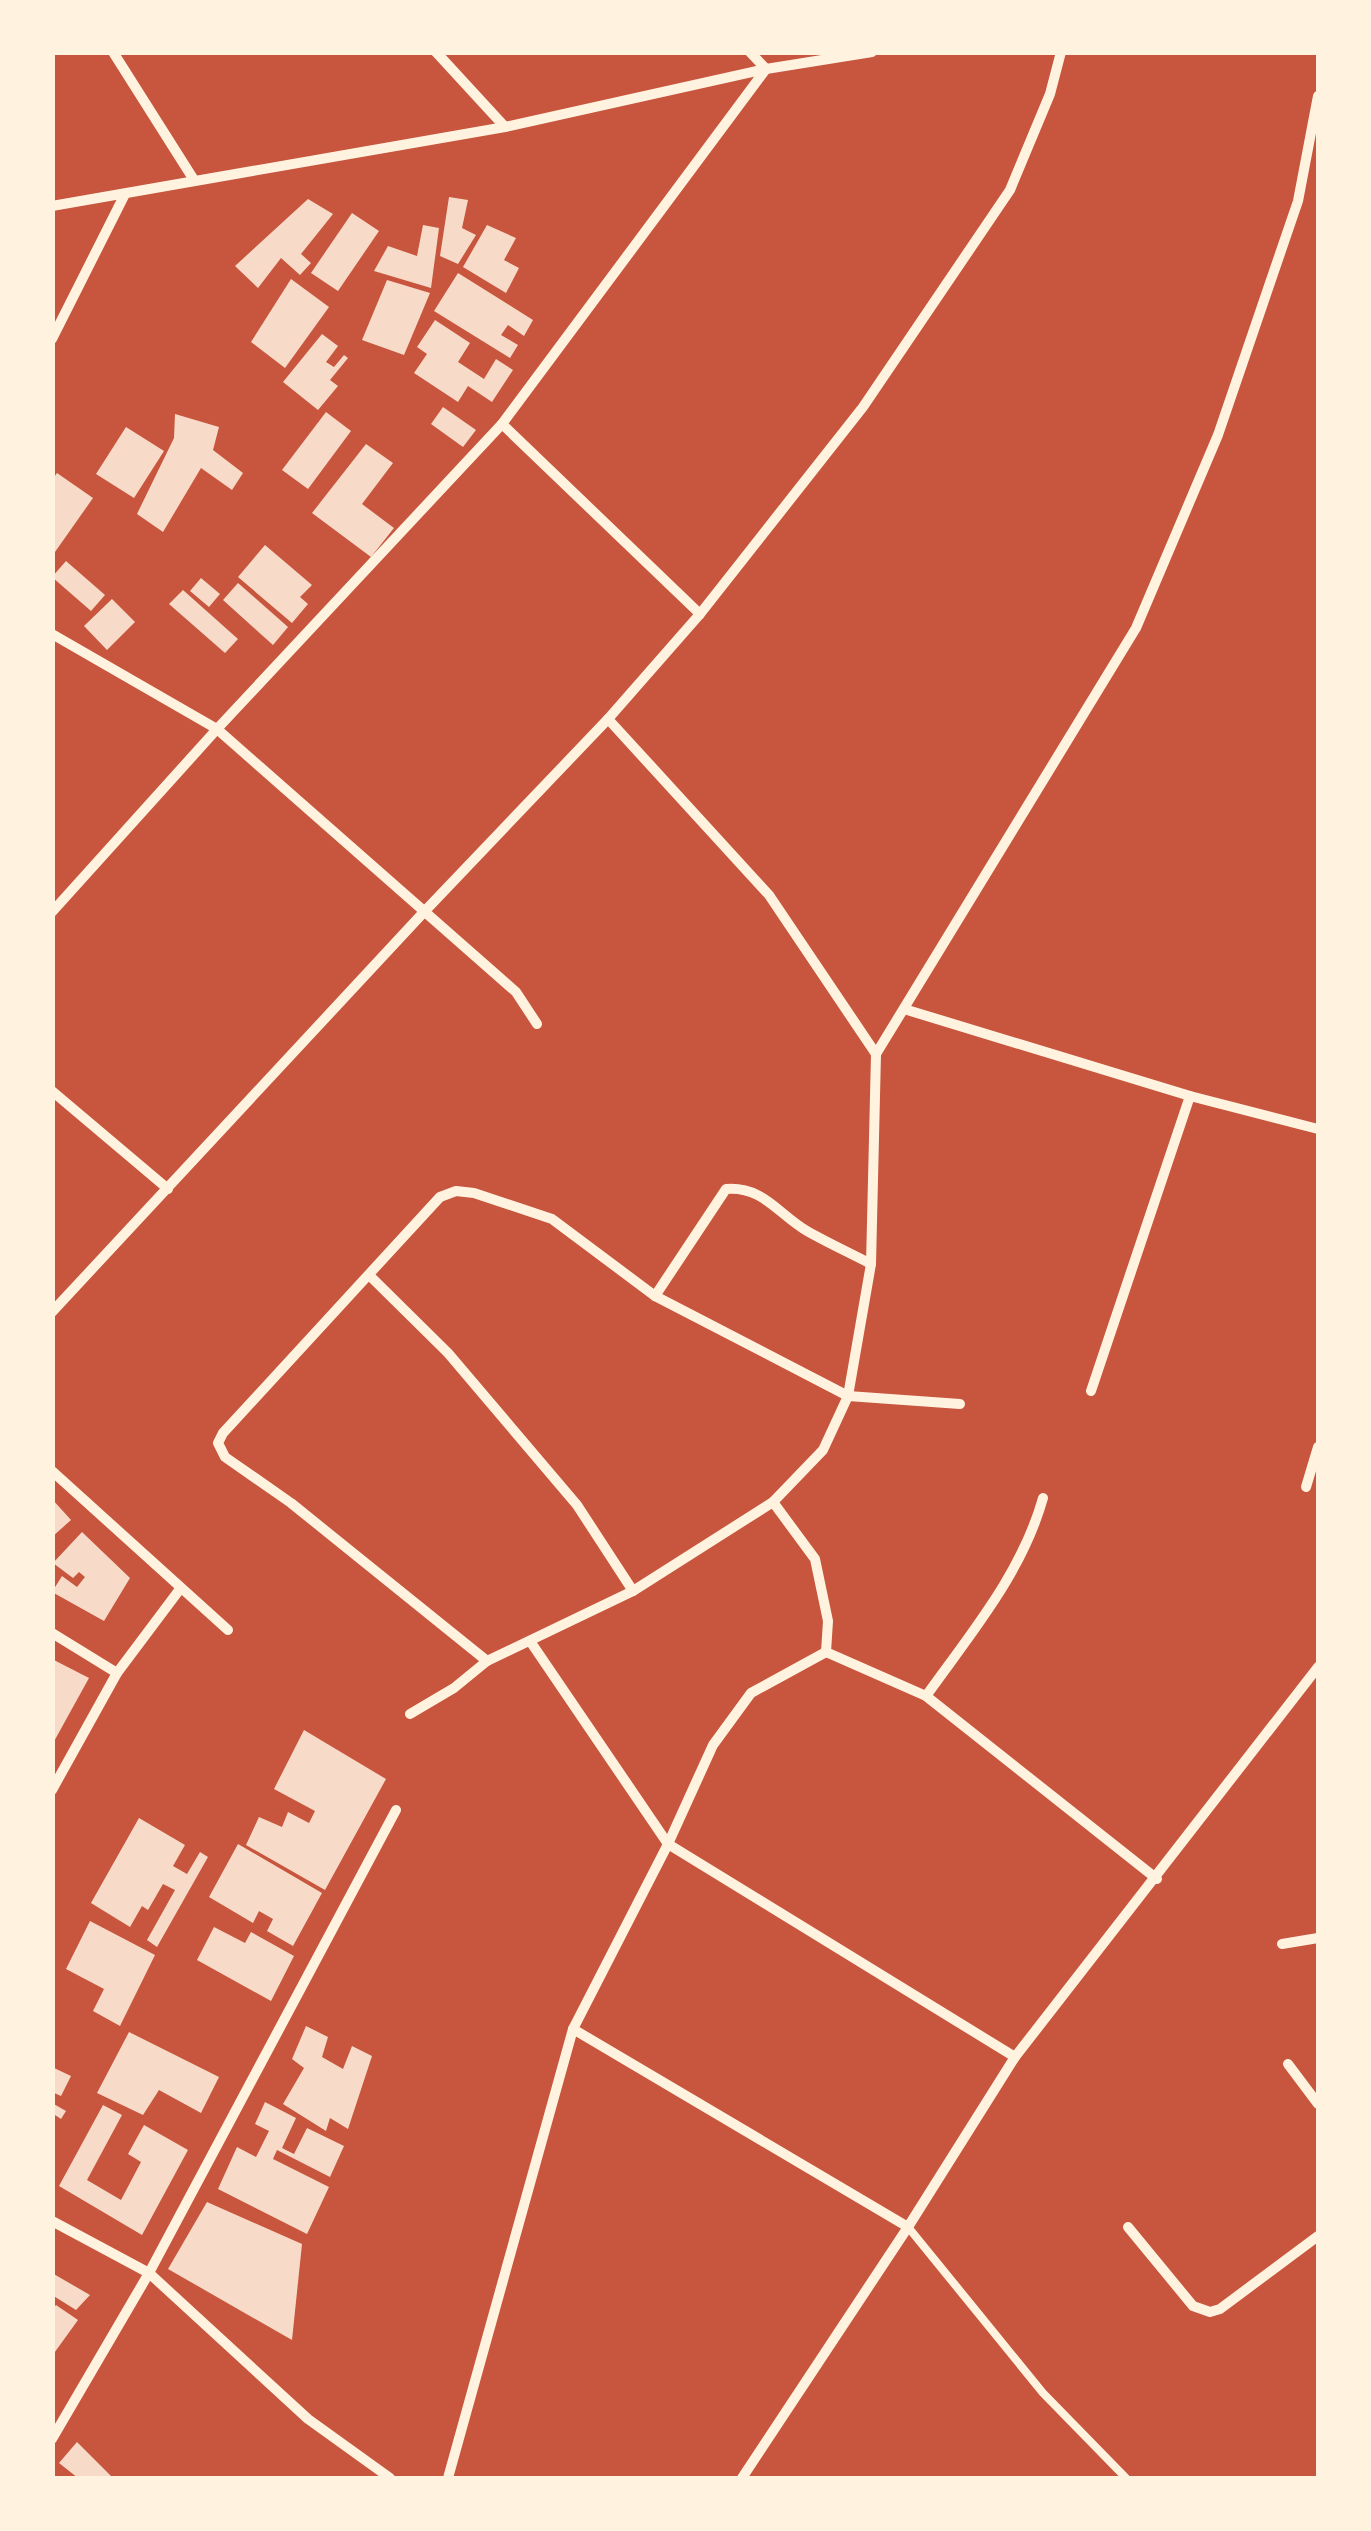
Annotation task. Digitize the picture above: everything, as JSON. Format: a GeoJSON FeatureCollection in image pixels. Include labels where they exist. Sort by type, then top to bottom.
{"type":"FeatureCollection","features":[{"type":"Feature","properties":{"kind":"street"},"geometry":{"type":"LineString","coordinates":[[113,52],[194,180]]}},
{"type":"Feature","properties":{"kind":"street"},"geometry":{"type":"LineString","coordinates":[[436,52],[505,127]]}},
{"type":"Feature","properties":{"kind":"street"},"geometry":{"type":"LineString","coordinates":[[750,52],[766,70]]}},
{"type":"Feature","properties":{"kind":"street"},"geometry":{"type":"LineString","coordinates":[[52,206],[505,127],[766,70],[872,52]]}},
{"type":"Feature","properties":{"kind":"street"},"geometry":{"type":"LineString","coordinates":[[52,1312],[608,719],[700,614],[863,407],[1010,190],[1050,94],[1061,52]]}},
{"type":"Feature","properties":{"kind":"street"},"geometry":{"type":"LineString","coordinates":[[52,912],[502,424],[766,70]]}},
{"type":"Feature","properties":{"kind":"street"},"geometry":{"type":"LineString","coordinates":[[410,1714],[454,1688],[487,1660],[633,1591],[772,1502],[823,1450],[848,1396],[871,1264],[876,1054],[1136,628],[1218,436],[1298,202],[1318,96]]}},
{"type":"Feature","properties":{"kind":"street"},"geometry":{"type":"LineString","coordinates":[[52,339],[124,196]]}},
{"type":"Feature","properties":{"kind":"street"},"geometry":{"type":"LineString","coordinates":[[502,424],[700,614]]}},
{"type":"Feature","properties":{"kind":"street"},"geometry":{"type":"LineString","coordinates":[[52,634],[217,729],[516,992],[538,1024]]}},
{"type":"Feature","properties":{"kind":"street"},"geometry":{"type":"LineString","coordinates":[[52,650],[63,642]]}},
{"type":"Feature","properties":{"kind":"street"},"geometry":{"type":"LineString","coordinates":[[608,719],[769,895],[876,1054]]}},
{"type":"Feature","properties":{"kind":"street"},"geometry":{"type":"LineString","coordinates":[[904,1009],[1190,1096],[1318,1129]]}},
{"type":"Feature","properties":{"kind":"street"},"geometry":{"type":"LineString","coordinates":[[52,1091],[168,1189]]}},
{"type":"Feature","properties":{"kind":"street"},"geometry":{"type":"LineString","coordinates":[[1092,1391],[1190,1096]]}},
{"type":"Feature","properties":{"kind":"street"},"geometry":{"type":"LineString","coordinates":[[655,1296],[726,1189],[743,1188],[760,1194],[804,1230],[871,1264]]}},
{"type":"Feature","properties":{"kind":"street"},"geometry":{"type":"LineString","coordinates":[[487,1660],[291,1502],[225,1458],[218,1443],[223,1433],[440,1198],[456,1190],[474,1193],[552,1219],[655,1296],[848,1396],[960,1404]]}},
{"type":"Feature","properties":{"kind":"street"},"geometry":{"type":"LineString","coordinates":[[370,1276],[448,1353],[577,1505],[633,1591]]}},
{"type":"Feature","properties":{"kind":"street"},"geometry":{"type":"LineString","coordinates":[[1306,1488],[1318,1447]]}},
{"type":"Feature","properties":{"kind":"street"},"geometry":{"type":"LineString","coordinates":[[52,1471],[228,1630]]}},
{"type":"Feature","properties":{"kind":"street"},"geometry":{"type":"LineString","coordinates":[[926,1696],[1009,1579],[1036,1526],[1044,1498]]}},
{"type":"Feature","properties":{"kind":"street"},"geometry":{"type":"LineString","coordinates":[[772,1502],[815,1559],[828,1621],[826,1652]]}},
{"type":"Feature","properties":{"kind":"street"},"geometry":{"type":"LineString","coordinates":[[52,1790],[118,1673],[180,1590]]}},
{"type":"Feature","properties":{"kind":"street"},"geometry":{"type":"LineString","coordinates":[[52,1634],[118,1673]]}},
{"type":"Feature","properties":{"kind":"street"},"geometry":{"type":"LineString","coordinates":[[530,1642],[668,1844],[1015,2057]]}},
{"type":"Feature","properties":{"kind":"street"},"geometry":{"type":"LineString","coordinates":[[826,1652],[926,1696],[1157,1879]]}},
{"type":"Feature","properties":{"kind":"street"},"geometry":{"type":"LineString","coordinates":[[448,2478],[574,2029],[668,1844],[712,1745],[750,1693],[826,1652]]}},
{"type":"Feature","properties":{"kind":"street"},"geometry":{"type":"LineString","coordinates":[[742,2478],[1015,2057],[1318,1667]]}},
{"type":"Feature","properties":{"kind":"street"},"geometry":{"type":"LineString","coordinates":[[52,2439],[149,2273],[396,1810]]}},
{"type":"Feature","properties":{"kind":"street"},"geometry":{"type":"LineString","coordinates":[[1282,1944],[1318,1938]]}},
{"type":"Feature","properties":{"kind":"street"},"geometry":{"type":"LineString","coordinates":[[574,2029],[908,2227]]}},
{"type":"Feature","properties":{"kind":"street"},"geometry":{"type":"LineString","coordinates":[[1288,2064],[1318,2104]]}},
{"type":"Feature","properties":{"kind":"street"},"geometry":{"type":"LineString","coordinates":[[52,2222],[149,2273],[308,2419],[390,2478]]}},
{"type":"Feature","properties":{"kind":"street"},"geometry":{"type":"LineString","coordinates":[[1128,2227],[1193,2306],[1210,2312],[1220,2309],[1318,2236]]}},
{"type":"Feature","properties":{"kind":"lane"},"geometry":{"type":"LineString","coordinates":[[908,2227],[1043,2392],[1126,2478]]}},
{"type":"Feature","properties":{"kind":"building"},"geometry":{"type":"Polygon","coordinates":[[[449,197],[468,200],[462,228],[476,235],[458,264],[440,256],[449,197]]]}},
{"type":"Feature","properties":{"kind":"building"},"geometry":{"type":"Polygon","coordinates":[[[308,199],[333,214],[301,254],[311,263],[300,275],[281,258],[258,288],[235,266],[308,199]]]}},
{"type":"Feature","properties":{"kind":"building"},"geometry":{"type":"Polygon","coordinates":[[[352,213],[379,231],[338,291],[311,273],[352,213]]]}},
{"type":"Feature","properties":{"kind":"building"},"geometry":{"type":"Polygon","coordinates":[[[423,225],[439,228],[431,288],[374,271],[388,246],[417,256],[423,225]]]}},
{"type":"Feature","properties":{"kind":"building"},"geometry":{"type":"Polygon","coordinates":[[[487,225],[516,238],[504,260],[519,268],[506,293],[463,267],[487,225]]]}},
{"type":"Feature","properties":{"kind":"building"},"geometry":{"type":"Polygon","coordinates":[[[458,273],[533,320],[524,336],[508,325],[501,335],[518,345],[510,358],[434,311],[458,273]]]}},
{"type":"Feature","properties":{"kind":"building"},"geometry":{"type":"Polygon","coordinates":[[[291,279],[329,307],[285,368],[251,342],[291,279]]]}},
{"type":"Feature","properties":{"kind":"building"},"geometry":{"type":"Polygon","coordinates":[[[387,280],[430,293],[404,355],[362,340],[387,280]]]}},
{"type":"Feature","properties":{"kind":"building"},"geometry":{"type":"Polygon","coordinates":[[[435,320],[470,343],[458,362],[484,379],[496,359],[513,370],[492,402],[468,386],[458,402],[414,373],[427,354],[417,347],[435,320]]]}},
{"type":"Feature","properties":{"kind":"building"},"geometry":{"type":"Polygon","coordinates":[[[322,334],[338,346],[326,362],[334,367],[344,355],[348,358],[330,380],[338,386],[318,410],[283,382],[322,334]]]}},
{"type":"Feature","properties":{"kind":"building"},"geometry":{"type":"Polygon","coordinates":[[[443,407],[476,430],[463,447],[431,424],[443,407]]]}},
{"type":"Feature","properties":{"kind":"building"},"geometry":{"type":"Polygon","coordinates":[[[326,412],[351,431],[308,489],[282,470],[326,412]]]}},
{"type":"Feature","properties":{"kind":"building"},"geometry":{"type":"Polygon","coordinates":[[[175,414],[219,427],[213,450],[243,473],[232,490],[201,468],[163,532],[137,514],[174,438],[175,414]]]}},
{"type":"Feature","properties":{"kind":"building"},"geometry":{"type":"Polygon","coordinates":[[[126,427],[164,451],[134,498],[96,474],[126,427]]]}},
{"type":"Feature","properties":{"kind":"building"},"geometry":{"type":"Polygon","coordinates":[[[366,444],[393,463],[362,504],[394,528],[371,557],[312,513],[366,444]]]}},
{"type":"Feature","properties":{"kind":"building"},"geometry":{"type":"Polygon","coordinates":[[[57,473],[93,498],[55,552],[52,480],[57,473]]]}},
{"type":"Feature","properties":{"kind":"building"},"geometry":{"type":"Polygon","coordinates":[[[265,545],[312,585],[300,597],[308,604],[292,623],[238,577],[265,545]]]}},
{"type":"Feature","properties":{"kind":"building"},"geometry":{"type":"Polygon","coordinates":[[[66,561],[105,595],[91,611],[52,577],[66,561]]]}},
{"type":"Feature","properties":{"kind":"building"},"geometry":{"type":"Polygon","coordinates":[[[201,578],[220,594],[209,607],[190,591],[201,578]]]}},
{"type":"Feature","properties":{"kind":"building"},"geometry":{"type":"Polygon","coordinates":[[[238,583],[288,627],[273,645],[223,600],[238,583]]]}},
{"type":"Feature","properties":{"kind":"building"},"geometry":{"type":"Polygon","coordinates":[[[183,590],[238,639],[225,653],[169,604],[183,590]]]}},
{"type":"Feature","properties":{"kind":"building"},"geometry":{"type":"Polygon","coordinates":[[[112,599],[135,622],[107,650],[84,626],[112,599]]]}},
{"type":"Feature","properties":{"kind":"building"},"geometry":{"type":"Polygon","coordinates":[[[52,1499],[71,1520],[52,1537],[52,1499]]]}},
{"type":"Feature","properties":{"kind":"building"},"geometry":{"type":"Polygon","coordinates":[[[82,1532],[130,1578],[104,1621],[52,1592],[62,1576],[77,1587],[85,1577],[79,1572],[73,1578],[53,1563],[82,1532]]]}},
{"type":"Feature","properties":{"kind":"building"},"geometry":{"type":"Polygon","coordinates":[[[52,1659],[89,1678],[52,1745],[52,1659]]]}},
{"type":"Feature","properties":{"kind":"building"},"geometry":{"type":"Polygon","coordinates":[[[304,1730],[386,1779],[325,1890],[246,1845],[259,1817],[282,1827],[288,1812],[309,1823],[315,1811],[274,1789],[304,1730]]]}},
{"type":"Feature","properties":{"kind":"building"},"geometry":{"type":"Polygon","coordinates":[[[139,1818],[185,1845],[173,1866],[187,1874],[200,1852],[208,1857],[157,1947],[147,1940],[175,1890],[163,1884],[148,1910],[142,1906],[130,1927],[91,1903],[139,1818]]]}},
{"type":"Feature","properties":{"kind":"building"},"geometry":{"type":"Polygon","coordinates":[[[238,1844],[322,1893],[293,1946],[267,1931],[273,1919],[259,1911],[253,1923],[209,1897],[238,1844]]]}},
{"type":"Feature","properties":{"kind":"building"},"geometry":{"type":"Polygon","coordinates":[[[90,1921],[155,1955],[120,2026],[93,2011],[104,1989],[66,1969],[90,1921]]]}},
{"type":"Feature","properties":{"kind":"building"},"geometry":{"type":"Polygon","coordinates":[[[214,1927],[245,1943],[251,1932],[294,1956],[271,2001],[197,1960],[214,1927]]]}},
{"type":"Feature","properties":{"kind":"building"},"geometry":{"type":"Polygon","coordinates":[[[306,2026],[328,2037],[322,2057],[343,2069],[352,2046],[372,2056],[348,2129],[330,2118],[326,2131],[283,2104],[304,2068],[292,2059],[306,2026]]]}},
{"type":"Feature","properties":{"kind":"building"},"geometry":{"type":"Polygon","coordinates":[[[129,2032],[219,2077],[201,2113],[159,2090],[143,2115],[97,2093],[129,2032]]]}},
{"type":"Feature","properties":{"kind":"building"},"geometry":{"type":"Polygon","coordinates":[[[52,2067],[71,2076],[61,2096],[52,2092],[52,2067]]]}},
{"type":"Feature","properties":{"kind":"building"},"geometry":{"type":"Polygon","coordinates":[[[265,2102],[296,2118],[282,2148],[294,2154],[307,2128],[344,2146],[330,2177],[277,2150],[273,2159],[329,2187],[307,2234],[218,2189],[237,2147],[256,2157],[269,2131],[255,2124],[265,2102]]]}},
{"type":"Feature","properties":{"kind":"building"},"geometry":{"type":"Polygon","coordinates":[[[52,2103],[66,2111],[61,2119],[52,2113],[52,2103]]]}},
{"type":"Feature","properties":{"kind":"building"},"geometry":{"type":"Polygon","coordinates":[[[103,2105],[122,2115],[87,2180],[121,2200],[141,2162],[128,2154],[144,2125],[188,2150],[142,2235],[59,2186],[103,2105]]]}},
{"type":"Feature","properties":{"kind":"building"},"geometry":{"type":"Polygon","coordinates":[[[207,2202],[302,2244],[292,2340],[168,2269],[207,2202]]]}},
{"type":"Feature","properties":{"kind":"building"},"geometry":{"type":"Polygon","coordinates":[[[52,2273],[90,2295],[76,2310],[52,2295],[52,2273]]]}},
{"type":"Feature","properties":{"kind":"building"},"geometry":{"type":"Polygon","coordinates":[[[56,2305],[78,2320],[52,2356],[52,2310],[56,2305]]]}},
{"type":"Feature","properties":{"kind":"building"},"geometry":{"type":"Polygon","coordinates":[[[77,2442],[113,2478],[78,2478],[59,2463],[77,2442]]]}}]}
